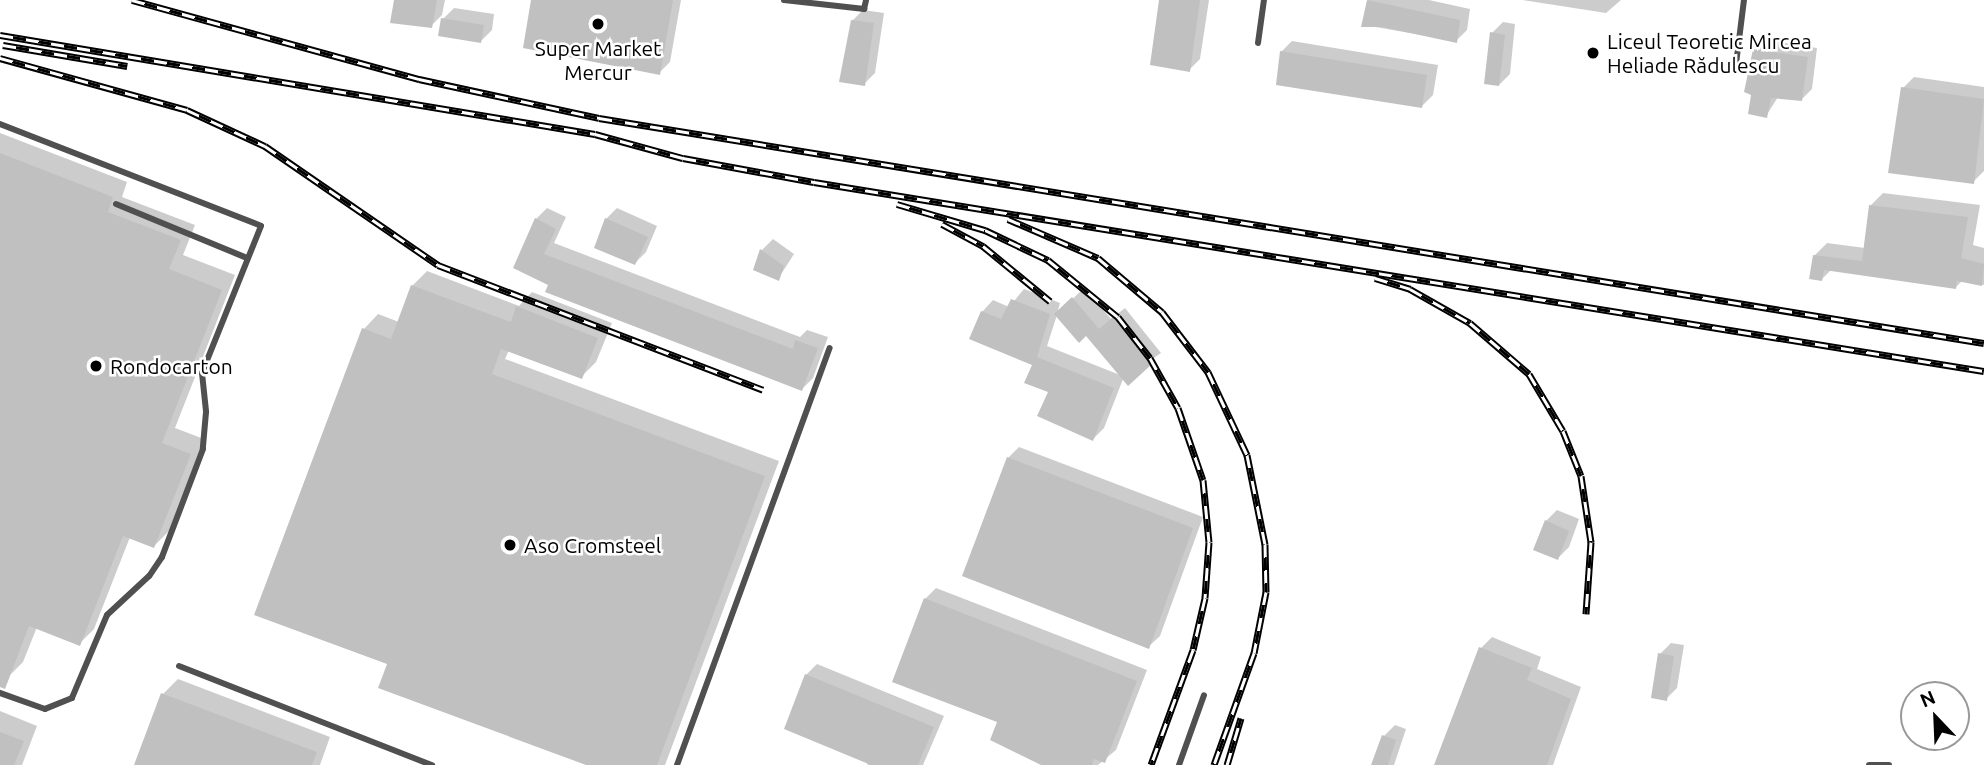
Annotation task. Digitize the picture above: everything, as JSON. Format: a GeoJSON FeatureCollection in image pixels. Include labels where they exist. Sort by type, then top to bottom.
{"type":"FeatureCollection","features":[{"type":"Feature","properties":{"kind":"lane"},"geometry":{"type":"LineString","coordinates":[[784,0],[864,9],[866,0]]}},
{"type":"Feature","properties":{"kind":"lane"},"geometry":{"type":"LineString","coordinates":[[1258,43],[1264,0]]}},
{"type":"Feature","properties":{"kind":"lane"},"geometry":{"type":"LineString","coordinates":[[1735,72],[1744,0]]}},
{"type":"Feature","properties":{"kind":"lane"},"geometry":{"type":"LineString","coordinates":[[0,124],[261,226],[202,373],[206,412],[202,449],[162,557],[149,576],[107,615],[72,698],[45,709],[0,693]]}},
{"type":"Feature","properties":{"kind":"lane"},"geometry":{"type":"LineString","coordinates":[[116,204],[247,258]]}},
{"type":"Feature","properties":{"kind":"lane"},"geometry":{"type":"LineString","coordinates":[[677,765],[830,348]]}},
{"type":"Feature","properties":{"kind":"lane"},"geometry":{"type":"LineString","coordinates":[[179,666],[432,765]]}},
{"type":"Feature","properties":{"kind":"lane"},"geometry":{"type":"LineString","coordinates":[[1179,765],[1204,695]]}},
{"type":"Feature","properties":{"kind":"lane"},"geometry":{"type":"LineString","coordinates":[[1869,765],[1889,765]]}},
{"type":"Feature","properties":{"kind":"building"},"geometry":{"type":"Polygon","coordinates":[[[394,0],[437,0],[432,28],[390,23],[394,0]]]}},
{"type":"Feature","properties":{"kind":"building","name":"Super Market Mercur"},"geometry":{"type":"Polygon","coordinates":[[[531,0],[673,0],[660,75],[523,48],[531,0]]]}},
{"type":"Feature","properties":{"kind":"building"},"geometry":{"type":"Polygon","coordinates":[[[1159,0],[1200,0],[1190,72],[1150,65],[1159,0]]]}},
{"type":"Feature","properties":{"kind":"building"},"geometry":{"type":"Polygon","coordinates":[[[1367,0],[1460,20],[1457,43],[1382,27],[1361,27],[1367,0]]]}},
{"type":"Feature","properties":{"kind":"building"},"geometry":{"type":"Polygon","coordinates":[[[441,18],[484,25],[481,43],[438,36],[441,18]]]}},
{"type":"Feature","properties":{"kind":"building"},"geometry":{"type":"Polygon","coordinates":[[[851,20],[874,23],[865,86],[839,82],[851,20]]]}},
{"type":"Feature","properties":{"kind":"building"},"geometry":{"type":"Polygon","coordinates":[[[1490,32],[1505,35],[1499,86],[1484,84],[1490,32]]]}},
{"type":"Feature","properties":{"kind":"building"},"geometry":{"type":"Polygon","coordinates":[[[1753,49],[1808,57],[1802,101],[1771,98],[1767,118],[1748,114],[1751,95],[1744,92],[1753,49]]]}},
{"type":"Feature","properties":{"kind":"building"},"geometry":{"type":"Polygon","coordinates":[[[1280,51],[1427,75],[1422,108],[1276,85],[1280,51]]]}},
{"type":"Feature","properties":{"kind":"building"},"geometry":{"type":"Polygon","coordinates":[[[1901,87],[1984,99],[1974,184],[1888,173],[1901,87]]]}},
{"type":"Feature","properties":{"kind":"building","name":"Rondocarton"},"geometry":{"type":"Polygon","coordinates":[[[0,153],[113,197],[108,212],[181,240],[169,269],[222,290],[162,443],[191,454],[154,548],[123,536],[80,646],[29,626],[5,689],[0,687],[0,153]]]}},
{"type":"Feature","properties":{"kind":"building"},"geometry":{"type":"Polygon","coordinates":[[[1869,205],[1968,217],[1961,258],[1984,264],[1982,286],[1957,281],[1956,289],[1824,270],[1822,281],[1809,279],[1813,255],[1862,261],[1869,205]]]}},
{"type":"Feature","properties":{"kind":"building"},"geometry":{"type":"Polygon","coordinates":[[[535,218],[556,229],[544,254],[793,349],[795,340],[818,348],[802,391],[545,292],[548,285],[513,268],[535,218]]]}},
{"type":"Feature","properties":{"kind":"building"},"geometry":{"type":"Polygon","coordinates":[[[605,218],[648,237],[635,265],[594,248],[605,218]]]}},
{"type":"Feature","properties":{"kind":"building"},"geometry":{"type":"Polygon","coordinates":[[[760,249],[784,266],[779,281],[753,270],[760,249]]]}},
{"type":"Feature","properties":{"kind":"building","name":"Aso Cromsteel"},"geometry":{"type":"Polygon","coordinates":[[[411,285],[511,322],[516,306],[598,338],[582,379],[501,349],[492,374],[765,476],[657,765],[586,765],[378,688],[387,664],[254,615],[362,328],[391,339],[411,285]]]}},
{"type":"Feature","properties":{"kind":"building"},"geometry":{"type":"Polygon","coordinates":[[[1072,297],[1099,329],[1113,317],[1151,365],[1128,386],[1086,336],[1079,343],[1054,314],[1072,297]]]}},
{"type":"Feature","properties":{"kind":"building"},"geometry":{"type":"Polygon","coordinates":[[[1011,299],[1050,314],[1037,357],[1114,388],[1093,441],[1037,416],[1048,392],[1024,383],[1032,365],[969,339],[981,311],[1001,319],[1011,299]]]}},
{"type":"Feature","properties":{"kind":"building"},"geometry":{"type":"Polygon","coordinates":[[[1007,457],[1193,528],[1149,649],[962,576],[1007,457]]]}},
{"type":"Feature","properties":{"kind":"building"},"geometry":{"type":"Polygon","coordinates":[[[1545,520],[1569,531],[1558,560],[1533,550],[1545,520]]]}},
{"type":"Feature","properties":{"kind":"building"},"geometry":{"type":"Polygon","coordinates":[[[924,598],[1137,681],[1105,763],[1094,759],[1092,765],[1041,765],[990,740],[997,722],[892,682],[924,598]]]}},
{"type":"Feature","properties":{"kind":"building"},"geometry":{"type":"Polygon","coordinates":[[[1479,647],[1532,668],[1527,680],[1571,699],[1547,765],[1434,765],[1479,647]]]}},
{"type":"Feature","properties":{"kind":"building"},"geometry":{"type":"Polygon","coordinates":[[[1658,653],[1674,656],[1667,701],[1651,698],[1658,653]]]}},
{"type":"Feature","properties":{"kind":"building"},"geometry":{"type":"Polygon","coordinates":[[[805,674],[934,727],[918,765],[871,765],[784,729],[805,674]]]}},
{"type":"Feature","properties":{"kind":"building"},"geometry":{"type":"Polygon","coordinates":[[[161,693],[317,752],[312,765],[134,765],[161,693]]]}},
{"type":"Feature","properties":{"kind":"building"},"geometry":{"type":"Polygon","coordinates":[[[0,732],[24,741],[14,765],[0,765],[0,732]]]}},
{"type":"Feature","properties":{"kind":"building"},"geometry":{"type":"Polygon","coordinates":[[[1382,735],[1396,740],[1388,765],[1371,765],[1382,735]]]}},
{"type":"Feature","properties":{"kind":"railway"},"geometry":{"type":"LineString","coordinates":[[132,0],[419,79],[599,118],[1984,343]]}},
{"type":"Feature","properties":{"kind":"railway"},"geometry":{"type":"LineString","coordinates":[[0,35],[595,134],[683,158],[814,182],[1984,371]]}},
{"type":"Feature","properties":{"kind":"railway"},"geometry":{"type":"LineString","coordinates":[[3,45],[127,66]]}},
{"type":"Feature","properties":{"kind":"railway"},"geometry":{"type":"LineString","coordinates":[[0,58],[187,110],[265,146],[438,265],[763,390]]}},
{"type":"Feature","properties":{"kind":"railway"},"geometry":{"type":"LineString","coordinates":[[897,204],[985,230],[1048,260],[1118,317],[1150,358],[1178,408],[1203,480],[1209,542],[1205,598],[1193,650],[1151,765]]}},
{"type":"Feature","properties":{"kind":"railway"},"geometry":{"type":"LineString","coordinates":[[1008,219],[1098,258],[1162,312],[1208,372],[1247,455],[1265,544],[1266,592],[1254,653],[1214,765]]}},
{"type":"Feature","properties":{"kind":"railway"},"geometry":{"type":"LineString","coordinates":[[942,224],[983,246],[1050,301]]}},
{"type":"Feature","properties":{"kind":"railway"},"geometry":{"type":"LineString","coordinates":[[1375,278],[1410,289],[1470,323],[1529,374],[1563,431],[1581,476],[1591,542],[1586,614]]}},
{"type":"Feature","properties":{"kind":"railway"},"geometry":{"type":"LineString","coordinates":[[1227,765],[1241,718]]}},
{"type":"Feature","properties":{"kind":"place","name":"Super Market Mercur"},"geometry":{"type":"Point","coordinates":[598,24]}},
{"type":"Feature","properties":{"kind":"place","name":"Liceul Teoretic Mircea Heliade Rădulescu"},"geometry":{"type":"Point","coordinates":[1593,53]}},
{"type":"Feature","properties":{"kind":"place","name":"Rondocarton"},"geometry":{"type":"Point","coordinates":[96,366]}},
{"type":"Feature","properties":{"kind":"place","name":"Aso Cromsteel"},"geometry":{"type":"Point","coordinates":[510,545]}}]}
